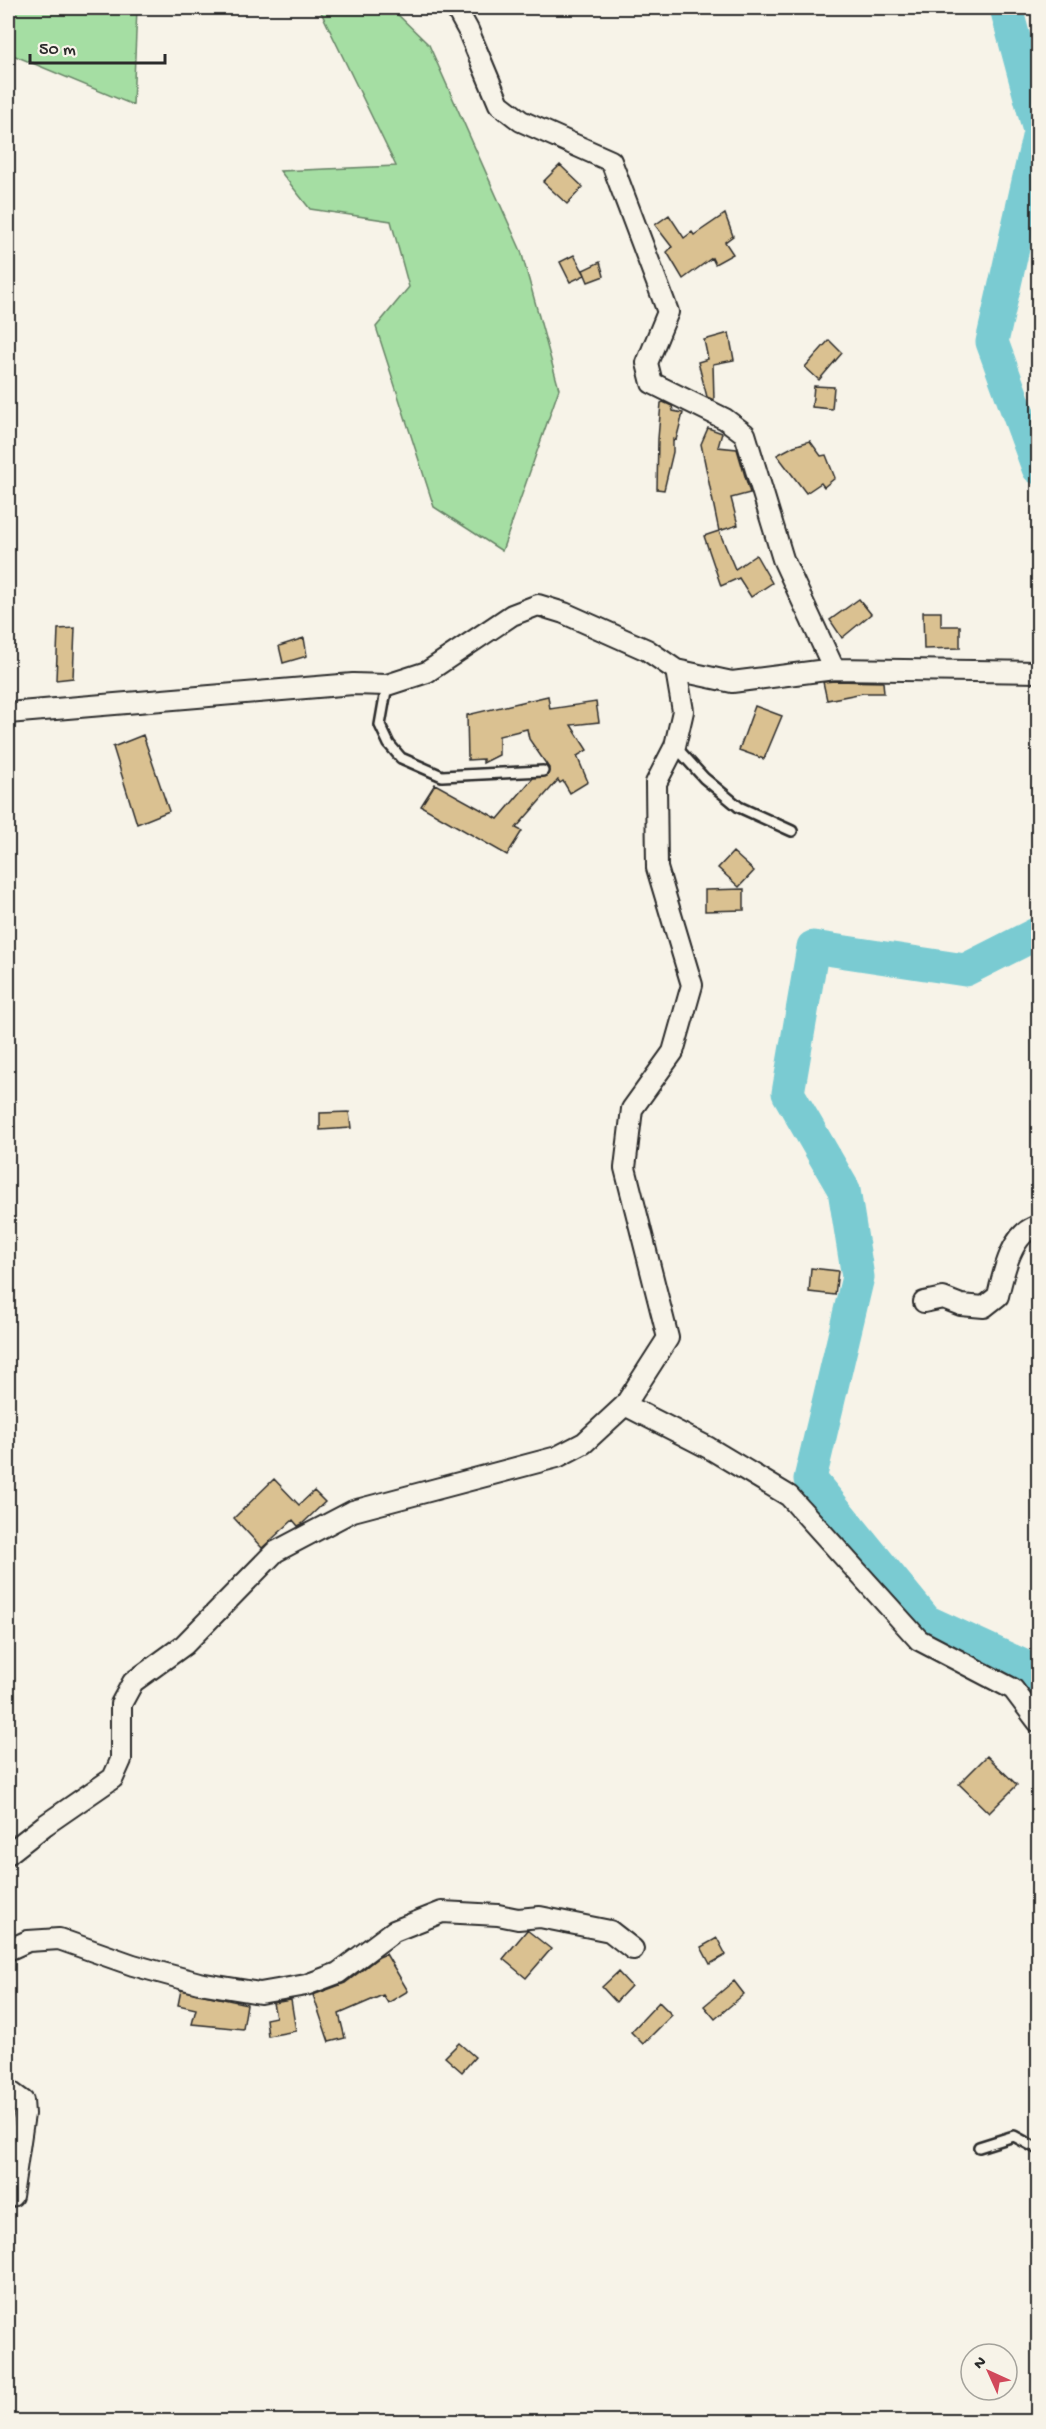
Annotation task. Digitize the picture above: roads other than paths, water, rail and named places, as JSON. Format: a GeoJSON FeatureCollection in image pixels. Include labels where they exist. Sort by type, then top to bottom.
{"type":"FeatureCollection","features":[{"type":"Feature","properties":{"kind":"street"},"geometry":{"type":"LineString","coordinates":[[456,8],[468,30],[499,104],[521,121],[611,161],[668,312],[647,363],[652,383],[725,420],[745,434],[783,559],[834,669]]}},
{"type":"Feature","properties":{"kind":"street"},"geometry":{"type":"LineString","coordinates":[[8,713],[353,684],[387,685],[427,672],[512,615],[538,605],[564,612],[647,650],[676,670],[732,681],[834,669],[1038,672]]}},
{"type":"Feature","properties":{"kind":"street"},"geometry":{"type":"LineString","coordinates":[[8,1854],[113,1778],[121,1760],[121,1704],[133,1682],[184,1645],[275,1552],[353,1511],[557,1457],[584,1443],[625,1405],[668,1338],[625,1168],[632,1109],[673,1052],[692,985],[657,868],[656,783],[675,746],[683,711],[676,670]]}},
{"type":"Feature","properties":{"kind":"street"},"geometry":{"type":"LineString","coordinates":[[924,1302],[943,1298],[961,1305],[984,1307],[998,1296],[1003,1273],[1015,1244],[1038,1226]]}},
{"type":"Feature","properties":{"kind":"street"},"geometry":{"type":"LineString","coordinates":[[625,1405],[709,1448],[789,1496],[919,1640],[1013,1689],[1038,1722]]}},
{"type":"Feature","properties":{"kind":"street"},"geometry":{"type":"LineString","coordinates":[[8,1950],[28,1941],[58,1939],[133,1965],[200,1983],[260,1994],[306,1985],[338,1973],[394,1931],[442,1912],[498,1915],[518,1919],[540,1917],[610,1930],[633,1949]]}},
{"type":"Feature","properties":{"kind":"street"},"geometry":{"type":"LineString","coordinates":[[8,2090],[23,2102],[24,2114],[12,2196]]}},
{"type":"Feature","properties":{"kind":"lane"},"geometry":{"type":"LineString","coordinates":[[387,685],[380,725],[389,744],[401,758],[442,776],[543,771]]}},
{"type":"Feature","properties":{"kind":"lane"},"geometry":{"type":"LineString","coordinates":[[675,746],[704,778],[739,807],[792,831]]}},
{"type":"Feature","properties":{"kind":"lane"},"geometry":{"type":"LineString","coordinates":[[979,2147],[1014,2136],[1038,2149]]}},
{"type":"Feature","properties":{"kind":"waterway"},"geometry":{"type":"LineString","coordinates":[[1006,8],[1038,127]]}},
{"type":"Feature","properties":{"kind":"waterway"},"geometry":{"type":"LineString","coordinates":[[1038,137],[992,342],[1038,468]]}},
{"type":"Feature","properties":{"kind":"waterway"},"geometry":{"type":"LineString","coordinates":[[1038,933],[965,970],[813,947],[788,1093],[844,1190],[858,1277],[810,1479],[926,1621],[1026,1667],[1038,1681]]}}]}
